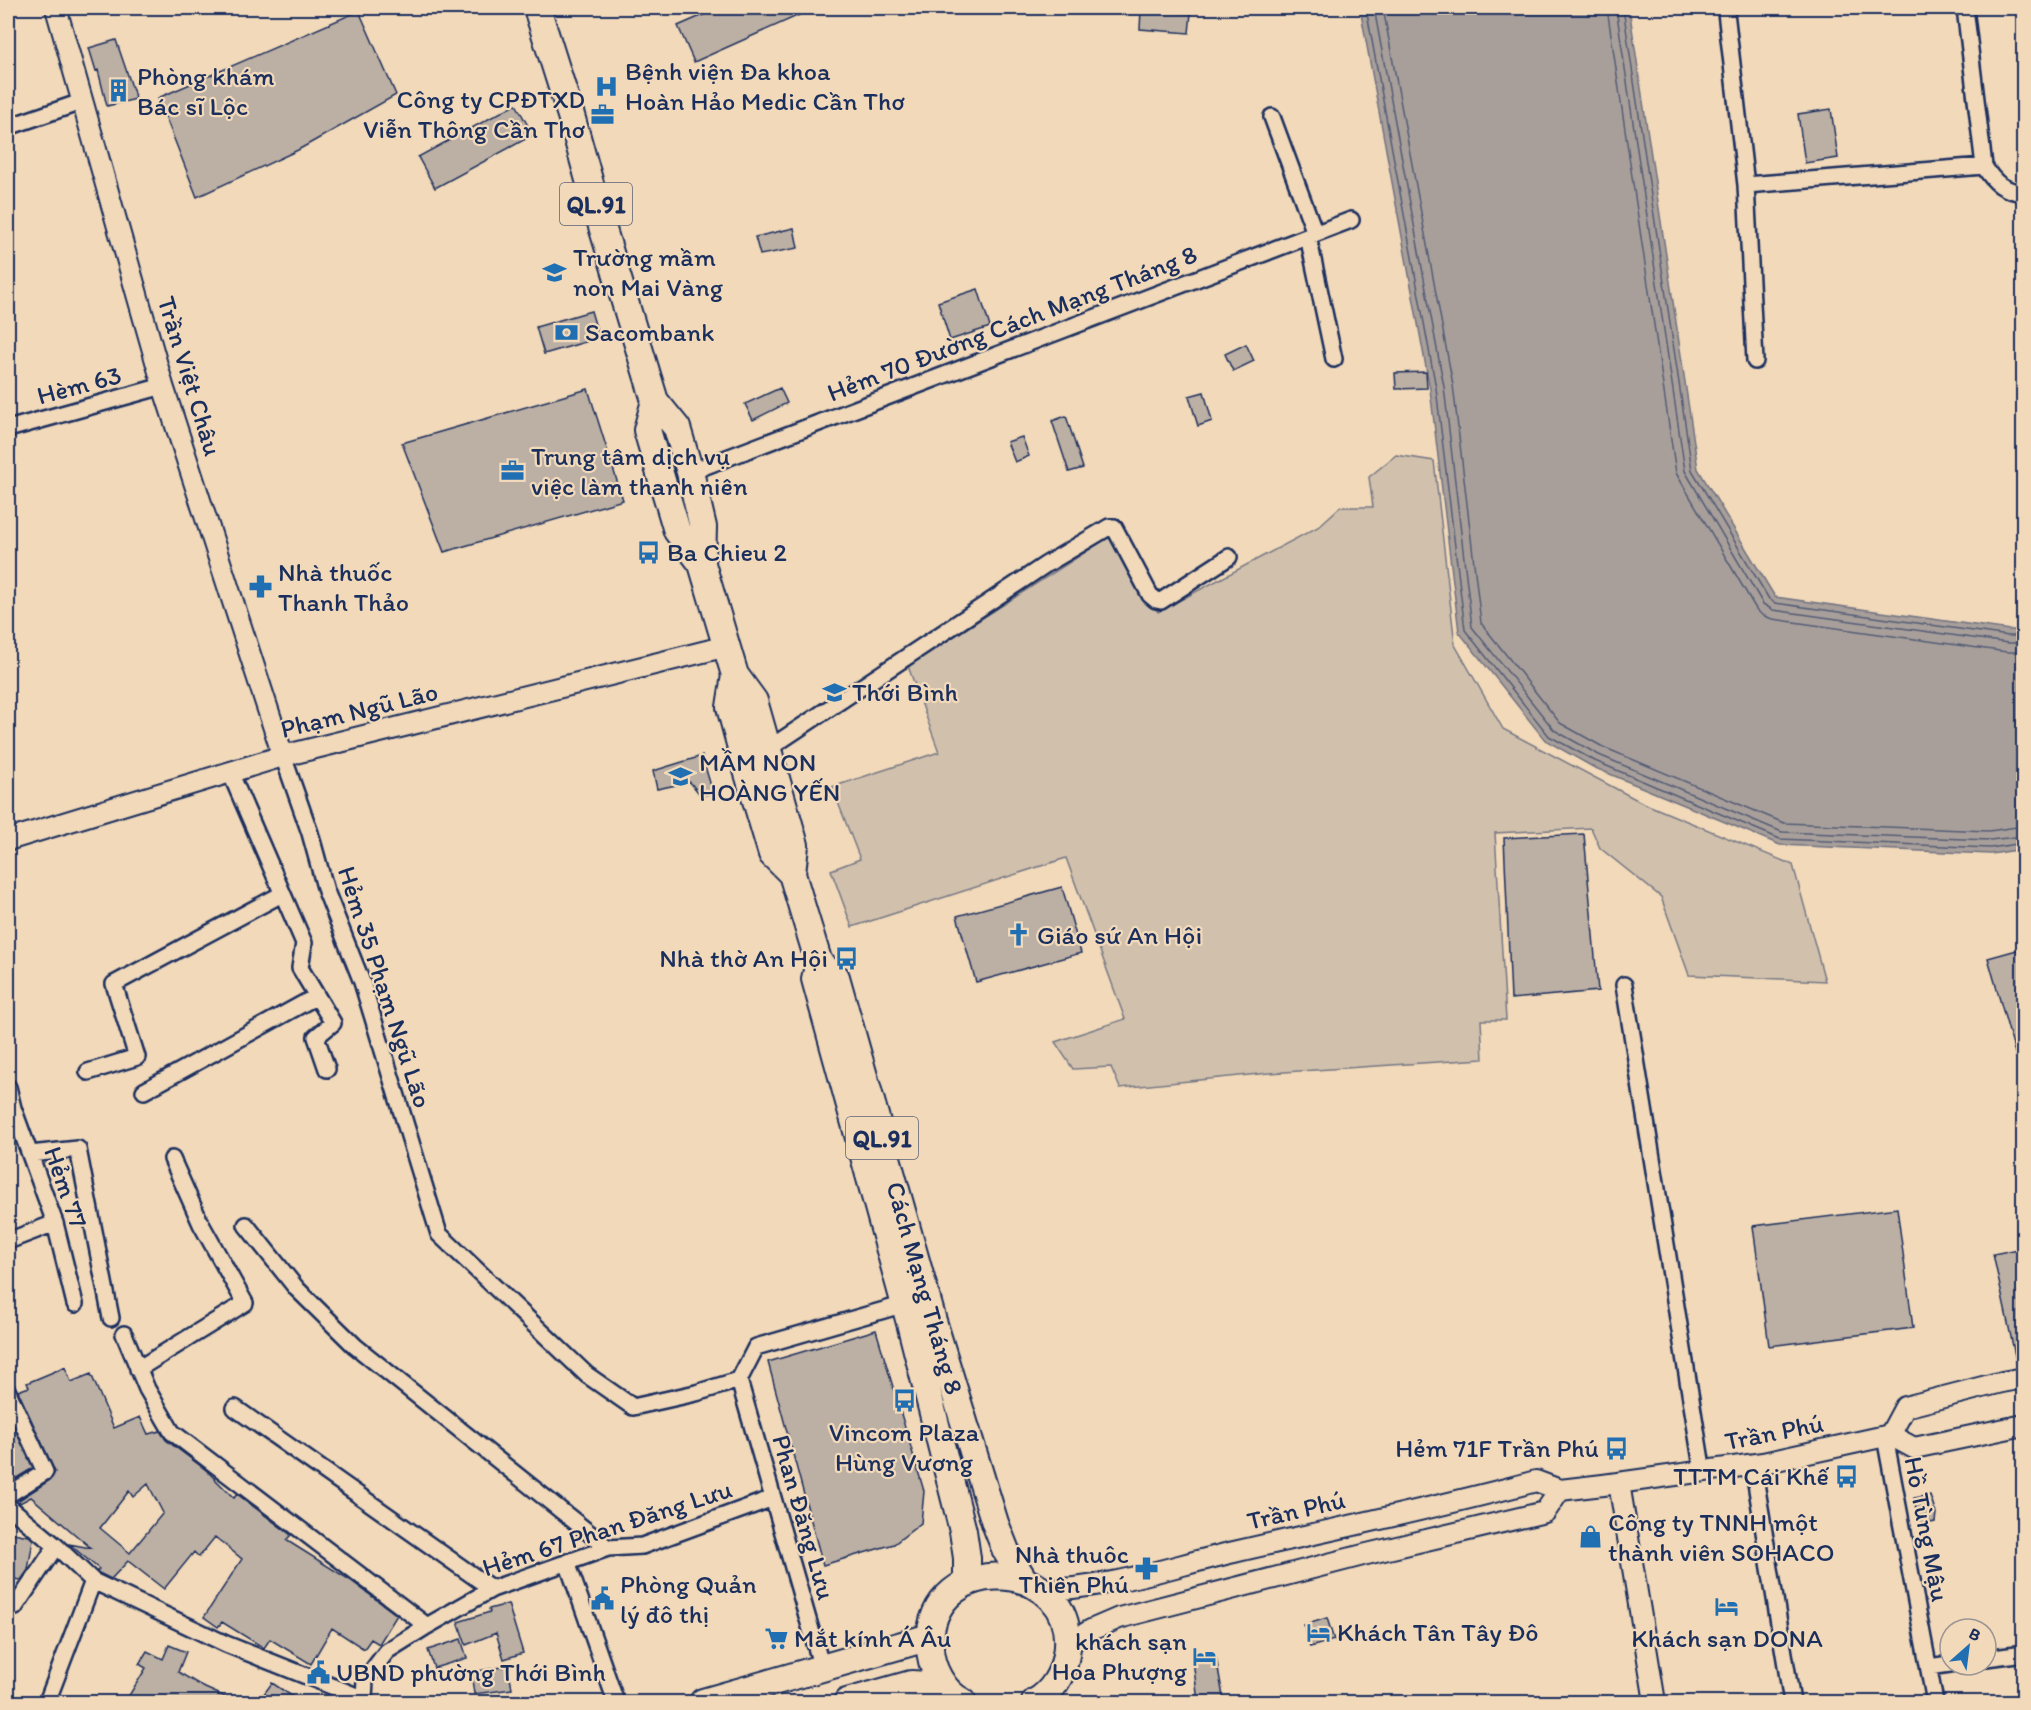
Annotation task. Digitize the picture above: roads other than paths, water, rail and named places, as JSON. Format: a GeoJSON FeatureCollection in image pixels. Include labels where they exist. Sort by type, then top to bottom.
{"type":"FeatureCollection","features":[{"type":"Feature","properties":{"kind":"highway","name":"Cách Mạng Tháng 8"},"geometry":{"type":"LineString","coordinates":[[537,8],[655,401],[677,428],[703,527],[702,564],[735,675],[754,701],[795,845],[792,874],[819,963],[815,979],[905,1304],[963,1531],[967,1558],[967,1583]]}},
{"type":"Feature","properties":{"kind":"highway","name":"Cách Mạng Tháng 8"},"geometry":{"type":"LineString","coordinates":[[655,401],[647,430],[677,531],[702,564]]}},
{"type":"Feature","properties":{"kind":"highway","name":"Cách Mạng Tháng 8"},"geometry":{"type":"LineString","coordinates":[[735,675],[730,707],[747,770],[772,854],[792,874]]}},
{"type":"Feature","properties":{"kind":"highway","name":"Cách Mạng Tháng 8"},"geometry":{"type":"LineString","coordinates":[[819,963],[836,977],[933,1321],[995,1523],[1006,1551],[1033,1585],[1056,1605],[1066,1623],[1068,1644]]}},
{"type":"Feature","properties":{"kind":"highway"},"geometry":{"type":"LineString","coordinates":[[963,1702],[944,1686],[935,1671],[930,1654],[933,1620],[941,1605],[952,1592],[981,1576],[1005,1575],[1033,1585]]}},
{"type":"Feature","properties":{"kind":"highway"},"geometry":{"type":"LineString","coordinates":[[703,1702],[930,1637]]}},
{"type":"Feature","properties":{"kind":"highway"},"geometry":{"type":"LineString","coordinates":[[1035,1702],[1055,1685],[1065,1666],[1068,1644]]}},
{"type":"Feature","properties":{"kind":"highway"},"geometry":{"type":"LineString","coordinates":[[847,1702],[911,1684],[944,1686]]}},
{"type":"Feature","properties":{"kind":"street","name":"Trần Việt Châu"},"geometry":{"type":"LineString","coordinates":[[56,8],[163,386],[283,756]]}},
{"type":"Feature","properties":{"kind":"street"},"geometry":{"type":"LineString","coordinates":[[1724,8],[1746,185],[1755,361]]}},
{"type":"Feature","properties":{"kind":"street"},"geometry":{"type":"LineString","coordinates":[[1965,8],[1984,166],[1991,178],[2003,189],[2024,193]]}},
{"type":"Feature","properties":{"kind":"street"},"geometry":{"type":"LineString","coordinates":[[8,127],[84,101]]}},
{"type":"Feature","properties":{"kind":"street"},"geometry":{"type":"LineString","coordinates":[[1272,117],[1312,234],[1334,359]]}},
{"type":"Feature","properties":{"kind":"street"},"geometry":{"type":"LineString","coordinates":[[1746,185],[1984,166]]}},
{"type":"Feature","properties":{"kind":"street","name":"Hẻm 70 Đường Cách Mạng Tháng 8"},"geometry":{"type":"LineString","coordinates":[[690,472],[1351,220]]}},
{"type":"Feature","properties":{"kind":"street","name":"Hèm 63"},"geometry":{"type":"LineString","coordinates":[[8,429],[163,386]]}},
{"type":"Feature","properties":{"kind":"street"},"geometry":{"type":"LineString","coordinates":[[768,749],[1045,565],[1108,527],[1114,527],[1150,595],[1156,600],[1161,601],[1229,558]]}},
{"type":"Feature","properties":{"kind":"street","name":"Phạm Ngũ Lão"},"geometry":{"type":"LineString","coordinates":[[8,840],[283,756],[727,646]]}},
{"type":"Feature","properties":{"kind":"street","name":"Hẻm 35 Phạm Ngũ Lão"},"geometry":{"type":"LineString","coordinates":[[283,756],[310,833],[326,891],[362,982],[439,1234],[586,1375],[633,1407],[696,1393],[739,1380]]}},
{"type":"Feature","properties":{"kind":"street"},"geometry":{"type":"LineString","coordinates":[[230,772],[304,943],[300,968],[333,1023],[316,1037],[327,1069]]}},
{"type":"Feature","properties":{"kind":"street"},"geometry":{"type":"LineString","coordinates":[[88,1072],[136,1057],[114,984],[282,894]]}},
{"type":"Feature","properties":{"kind":"street"},"geometry":{"type":"LineString","coordinates":[[1624,985],[1703,1473]]}},
{"type":"Feature","properties":{"kind":"street"},"geometry":{"type":"LineString","coordinates":[[144,1091],[317,996]]}},
{"type":"Feature","properties":{"kind":"street","name":"Hẻm 77"},"geometry":{"type":"LineString","coordinates":[[8,1087],[13,1108],[55,1223],[75,1304]]}},
{"type":"Feature","properties":{"kind":"street"},"geometry":{"type":"LineString","coordinates":[[30,1154],[78,1149],[111,1318]]}},
{"type":"Feature","properties":{"kind":"street"},"geometry":{"type":"LineString","coordinates":[[138,1369],[245,1303],[201,1224],[172,1159]]}},
{"type":"Feature","properties":{"kind":"street"},"geometry":{"type":"LineString","coordinates":[[8,1241],[55,1223]]}},
{"type":"Feature","properties":{"kind":"street"},"geometry":{"type":"LineString","coordinates":[[246,1225],[297,1289],[355,1347],[608,1548]]}},
{"type":"Feature","properties":{"kind":"street"},"geometry":{"type":"LineString","coordinates":[[739,1380],[756,1347],[905,1304]]}},
{"type":"Feature","properties":{"kind":"street"},"geometry":{"type":"LineString","coordinates":[[124,1334],[147,1389],[172,1432],[427,1626]]}},
{"type":"Feature","properties":{"kind":"street"},"geometry":{"type":"LineString","coordinates":[[2024,1378],[1905,1407],[1887,1436],[1914,1448],[2024,1425]]}},
{"type":"Feature","properties":{"kind":"street","name":"Phan Đăng Lưu"},"geometry":{"type":"LineString","coordinates":[[739,1380],[822,1668]]}},
{"type":"Feature","properties":{"kind":"street"},"geometry":{"type":"LineString","coordinates":[[8,1392],[45,1472],[8,1495]]}},
{"type":"Feature","properties":{"kind":"street"},"geometry":{"type":"LineString","coordinates":[[235,1408],[492,1589]]}},
{"type":"Feature","properties":{"kind":"street","name":"Trần Phú"},"geometry":{"type":"LineString","coordinates":[[1033,1585],[1074,1590],[1105,1585],[1536,1481],[1560,1490],[1703,1473],[1753,1465],[1887,1436]]}},
{"type":"Feature","properties":{"kind":"street","name":"Hồ Tùng Mậu"},"geometry":{"type":"LineString","coordinates":[[1887,1436],[1935,1702]]}},
{"type":"Feature","properties":{"kind":"street"},"geometry":{"type":"LineString","coordinates":[[1753,1465],[1792,1702]]}},
{"type":"Feature","properties":{"kind":"street"},"geometry":{"type":"LineString","coordinates":[[1619,1483],[1655,1702]]}},
{"type":"Feature","properties":{"kind":"street"},"geometry":{"type":"LineString","coordinates":[[1068,1644],[1091,1630],[1119,1618],[1367,1554],[1545,1512],[1560,1490]]}},
{"type":"Feature","properties":{"kind":"street","name":"Hẻm 67 Phan Đăng Lưu"},"geometry":{"type":"LineString","coordinates":[[365,1701],[366,1680],[387,1651],[492,1589],[608,1548],[642,1546],[773,1498]]}},
{"type":"Feature","properties":{"kind":"street"},"geometry":{"type":"LineString","coordinates":[[8,1506],[93,1581],[226,1644],[365,1701]]}},
{"type":"Feature","properties":{"kind":"street"},"geometry":{"type":"LineString","coordinates":[[8,1605],[15,1607],[56,1546]]}},
{"type":"Feature","properties":{"kind":"street"},"geometry":{"type":"LineString","coordinates":[[567,1562],[616,1702]]}},
{"type":"Feature","properties":{"kind":"street"},"geometry":{"type":"LineString","coordinates":[[47,1702],[93,1581]]}},
{"type":"Feature","properties":{"kind":"street"},"geometry":{"type":"LineString","coordinates":[[1998,1656],[2024,1653]]}},
{"type":"Feature","properties":{"kind":"street"},"geometry":{"type":"LineString","coordinates":[[1929,1667],[1938,1666]]}},
{"type":"Feature","properties":{"kind":"water"},"geometry":{"type":"Polygon","coordinates":[[[1360,8],[1629,8],[1698,469],[1775,597],[2023,630],[2023,849],[1991,854],[1780,845],[1593,767],[1545,740],[1459,632],[1430,389],[1360,8]]]}},
{"type":"Feature","properties":{"kind":"place","name":"Bệnh viện Đa khoa Hoàn Hảo Medic Cần Thơ"},"geometry":{"type":"Point","coordinates":[607,86]}},
{"type":"Feature","properties":{"kind":"place","name":"Phòng khám Bác sĩ Lộc"},"geometry":{"type":"Point","coordinates":[119,91]}},
{"type":"Feature","properties":{"kind":"place","name":"Công ty CPĐTXD Viễn Thông Cần Thơ"},"geometry":{"type":"Point","coordinates":[603,114]}},
{"type":"Feature","properties":{"kind":"place","name":"Trường mầm non Mai Vàng"},"geometry":{"type":"Point","coordinates":[555,272]}},
{"type":"Feature","properties":{"kind":"place","name":"Sacombank"},"geometry":{"type":"Point","coordinates":[567,332]}},
{"type":"Feature","properties":{"kind":"place","name":"Trung tâm dịch vụ việc làm thanh niên"},"geometry":{"type":"Point","coordinates":[513,471]}},
{"type":"Feature","properties":{"kind":"place","name":"Ba Chieu 2"},"geometry":{"type":"Point","coordinates":[649,552]}},
{"type":"Feature","properties":{"kind":"place","name":"Nhà thuốc Thanh Thảo"},"geometry":{"type":"Point","coordinates":[260,587]}},
{"type":"Feature","properties":{"kind":"place","name":"Thới Bình"},"geometry":{"type":"Point","coordinates":[834,692]}},
{"type":"Feature","properties":{"kind":"place","name":"MẦM NON HOÀNG YẾN"},"geometry":{"type":"Point","coordinates":[681,777]}},
{"type":"Feature","properties":{"kind":"place","name":"Giáo sứ An Hội"},"geometry":{"type":"Point","coordinates":[1019,935]}},
{"type":"Feature","properties":{"kind":"place","name":"Nhà thờ An Hội"},"geometry":{"type":"Point","coordinates":[846,958]}},
{"type":"Feature","properties":{"kind":"place","name":"Vincom Plaza Hùng Vương"},"geometry":{"type":"Point","coordinates":[904,1401]}},
{"type":"Feature","properties":{"kind":"place","name":"Hẻm 71F Trần Phú"},"geometry":{"type":"Point","coordinates":[1617,1448]}},
{"type":"Feature","properties":{"kind":"place","name":"TTTM Cái Khế"},"geometry":{"type":"Point","coordinates":[1847,1476]}},
{"type":"Feature","properties":{"kind":"place","name":"Công ty TNNH một thành viên SOHACO"},"geometry":{"type":"Point","coordinates":[1590,1537]}},
{"type":"Feature","properties":{"kind":"place","name":"Nhà thuôc Thiên Phú"},"geometry":{"type":"Point","coordinates":[1147,1569]}},
{"type":"Feature","properties":{"kind":"place","name":"Phòng Quản lý đô thị"},"geometry":{"type":"Point","coordinates":[602,1599]}},
{"type":"Feature","properties":{"kind":"place","name":"Khách sạn DONA"},"geometry":{"type":"Point","coordinates":[1727,1607]}},
{"type":"Feature","properties":{"kind":"place","name":"Khách Tân Tây Đô"},"geometry":{"type":"Point","coordinates":[1319,1632]}},
{"type":"Feature","properties":{"kind":"place","name":"Mắt kính Á Âu"},"geometry":{"type":"Point","coordinates":[776,1638]}},
{"type":"Feature","properties":{"kind":"place","name":"khách sạn Hoa Phượng"},"geometry":{"type":"Point","coordinates":[1205,1656]}},
{"type":"Feature","properties":{"kind":"place","name":"UBND phường Thới Bình"},"geometry":{"type":"Point","coordinates":[318,1672]}}]}
